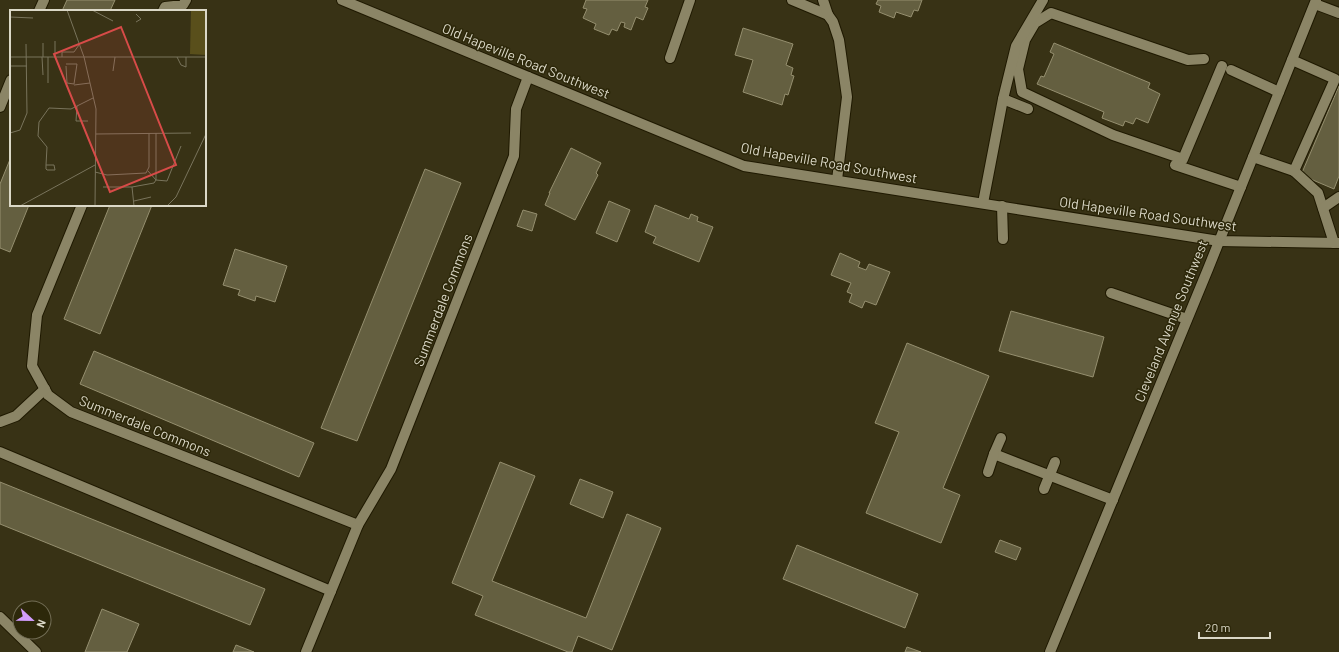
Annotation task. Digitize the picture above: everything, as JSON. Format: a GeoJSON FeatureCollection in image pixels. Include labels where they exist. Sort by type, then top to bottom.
{"type":"FeatureCollection","features":[{"type":"Feature","properties":{"kind":"street"},"geometry":{"type":"LineString","coordinates":[[39,10],[44,0]]}},
{"type":"Feature","properties":{"kind":"street","name":"Old Hapeville Road Southwest"},"geometry":{"type":"LineString","coordinates":[[342,0],[744,166],[1219,241],[1337,243]]}},
{"type":"Feature","properties":{"kind":"street"},"geometry":{"type":"LineString","coordinates":[[670,58],[690,0]]}},
{"type":"Feature","properties":{"kind":"street"},"geometry":{"type":"LineString","coordinates":[[792,0],[828,15]]}},
{"type":"Feature","properties":{"kind":"street"},"geometry":{"type":"LineString","coordinates":[[823,0],[839,40],[847,97],[837,180]]}},
{"type":"Feature","properties":{"kind":"street"},"geometry":{"type":"LineString","coordinates":[[983,203],[1003,99],[1016,46],[1043,0]]}},
{"type":"Feature","properties":{"kind":"street"},"geometry":{"type":"LineString","coordinates":[[1315,2],[1339,13]]}},
{"type":"Feature","properties":{"kind":"street","name":"Cleveland Avenue Southwest"},"geometry":{"type":"LineString","coordinates":[[1050,652],[1219,241],[1315,2]]}},
{"type":"Feature","properties":{"kind":"street"},"geometry":{"type":"LineString","coordinates":[[164,10],[165,7],[183,5]]}},
{"type":"Feature","properties":{"kind":"street"},"geometry":{"type":"LineString","coordinates":[[1204,59],[1188,60],[1051,13],[1035,23],[1025,40],[1018,69],[1022,92],[1113,135],[1183,159],[1227,68],[1279,92]]}},
{"type":"Feature","properties":{"kind":"street"},"geometry":{"type":"LineString","coordinates":[[1292,60],[1335,79],[1294,171]]}},
{"type":"Feature","properties":{"kind":"street","name":"Summerdale Commons"},"geometry":{"type":"LineString","coordinates":[[306,652],[358,525],[391,469],[514,156],[516,109],[528,77]]}},
{"type":"Feature","properties":{"kind":"street"},"geometry":{"type":"LineString","coordinates":[[0,107],[10,82]]}},
{"type":"Feature","properties":{"kind":"street"},"geometry":{"type":"LineString","coordinates":[[1003,99],[1028,109]]}},
{"type":"Feature","properties":{"kind":"street"},"geometry":{"type":"LineString","coordinates":[[1253,157],[1294,171],[1318,193],[1337,243]]}},
{"type":"Feature","properties":{"kind":"street"},"geometry":{"type":"LineString","coordinates":[[1175,165],[1241,187]]}},
{"type":"Feature","properties":{"kind":"street"},"geometry":{"type":"LineString","coordinates":[[1323,208],[1339,197]]}},
{"type":"Feature","properties":{"kind":"street","name":"Summerdale Commons"},"geometry":{"type":"LineString","coordinates":[[82,206],[37,315],[32,366],[48,396],[71,412],[358,525]]}},
{"type":"Feature","properties":{"kind":"street"},"geometry":{"type":"LineString","coordinates":[[1002,206],[1003,239]]}},
{"type":"Feature","properties":{"kind":"street"},"geometry":{"type":"LineString","coordinates":[[1111,293],[1187,319]]}},
{"type":"Feature","properties":{"kind":"street"},"geometry":{"type":"LineString","coordinates":[[0,422],[16,416],[45,389]]}},
{"type":"Feature","properties":{"kind":"street"},"geometry":{"type":"LineString","coordinates":[[988,472],[1001,438]]}},
{"type":"Feature","properties":{"kind":"street"},"geometry":{"type":"LineString","coordinates":[[0,452],[331,591]]}},
{"type":"Feature","properties":{"kind":"street"},"geometry":{"type":"LineString","coordinates":[[994,454],[1113,500]]}},
{"type":"Feature","properties":{"kind":"street"},"geometry":{"type":"LineString","coordinates":[[1044,490],[1055,462]]}},
{"type":"Feature","properties":{"kind":"street"},"geometry":{"type":"LineString","coordinates":[[0,617],[36,652]]}},
{"type":"Feature","properties":{"kind":"building"},"geometry":{"type":"Polygon","coordinates":[[[67,0],[115,0],[110,10],[62,10],[67,0]]]}},
{"type":"Feature","properties":{"kind":"building"},"geometry":{"type":"Polygon","coordinates":[[[586,0],[648,0],[645,7],[648,8],[643,20],[636,17],[631,30],[624,27],[625,23],[621,22],[617,31],[612,29],[609,35],[594,29],[596,24],[583,18],[587,9],[583,8],[586,0]]]}},
{"type":"Feature","properties":{"kind":"building"},"geometry":{"type":"Polygon","coordinates":[[[878,0],[922,0],[918,11],[914,10],[911,17],[896,12],[894,18],[879,12],[881,6],[876,4],[878,0]]]}},
{"type":"Feature","properties":{"kind":"building"},"geometry":{"type":"Polygon","coordinates":[[[743,28],[793,44],[786,65],[793,68],[791,75],[794,76],[788,95],[785,94],[782,105],[743,92],[753,60],[735,55],[743,28]]]}},
{"type":"Feature","properties":{"kind":"building"},"geometry":{"type":"Polygon","coordinates":[[[1054,43],[1150,83],[1148,88],[1160,94],[1148,123],[1136,118],[1133,124],[1125,121],[1123,126],[1102,118],[1104,112],[1037,84],[1041,76],[1044,77],[1054,54],[1050,52],[1054,43]]]}},
{"type":"Feature","properties":{"kind":"building"},"geometry":{"type":"Polygon","coordinates":[[[1339,86],[1339,176],[1334,189],[1301,175],[1339,86]]]}},
{"type":"Feature","properties":{"kind":"building"},"geometry":{"type":"Polygon","coordinates":[[[571,148],[601,163],[596,173],[598,175],[575,220],[545,205],[549,193],[571,148]]]}},
{"type":"Feature","properties":{"kind":"building"},"geometry":{"type":"Polygon","coordinates":[[[10,159],[10,206],[29,206],[10,252],[0,248],[0,184],[10,159]]]}},
{"type":"Feature","properties":{"kind":"building"},"geometry":{"type":"Polygon","coordinates":[[[425,169],[461,183],[357,441],[321,428],[425,169]]]}},
{"type":"Feature","properties":{"kind":"building"},"geometry":{"type":"Polygon","coordinates":[[[609,201],[630,210],[617,242],[596,233],[609,201]]]}},
{"type":"Feature","properties":{"kind":"building"},"geometry":{"type":"Polygon","coordinates":[[[655,205],[689,219],[691,214],[698,217],[697,221],[713,227],[699,262],[653,243],[656,237],[645,232],[655,205]]]}},
{"type":"Feature","properties":{"kind":"building"},"geometry":{"type":"Polygon","coordinates":[[[110,206],[152,206],[100,334],[64,319],[110,206]]]}},
{"type":"Feature","properties":{"kind":"building"},"geometry":{"type":"Polygon","coordinates":[[[523,210],[537,214],[532,231],[517,226],[523,210]]]}},
{"type":"Feature","properties":{"kind":"building"},"geometry":{"type":"Polygon","coordinates":[[[235,249],[287,266],[275,302],[256,296],[255,301],[238,295],[240,290],[223,285],[235,249]]]}},
{"type":"Feature","properties":{"kind":"building"},"geometry":{"type":"Polygon","coordinates":[[[840,253],[860,262],[858,267],[866,270],[869,264],[890,272],[876,305],[865,301],[862,308],[849,302],[852,294],[847,292],[851,283],[831,275],[840,253]]]}},
{"type":"Feature","properties":{"kind":"building"},"geometry":{"type":"Polygon","coordinates":[[[1011,311],[1104,337],[1093,377],[999,351],[1011,311]]]}},
{"type":"Feature","properties":{"kind":"building"},"geometry":{"type":"Polygon","coordinates":[[[907,343],[989,376],[943,488],[960,495],[941,543],[866,513],[899,432],[875,423],[907,343]]]}},
{"type":"Feature","properties":{"kind":"building"},"geometry":{"type":"Polygon","coordinates":[[[94,351],[314,443],[299,477],[80,384],[94,351]]]}},
{"type":"Feature","properties":{"kind":"building"},"geometry":{"type":"Polygon","coordinates":[[[500,462],[535,476],[492,581],[586,618],[627,514],[661,528],[612,650],[578,636],[572,652],[568,652],[475,615],[483,596],[452,583],[500,462]]]}},
{"type":"Feature","properties":{"kind":"building"},"geometry":{"type":"Polygon","coordinates":[[[580,479],[613,492],[603,518],[570,504],[580,479]]]}},
{"type":"Feature","properties":{"kind":"building"},"geometry":{"type":"Polygon","coordinates":[[[0,482],[265,589],[250,625],[0,524],[0,482]]]}},
{"type":"Feature","properties":{"kind":"building"},"geometry":{"type":"Polygon","coordinates":[[[1000,540],[1021,548],[1016,560],[995,552],[1000,540]]]}},
{"type":"Feature","properties":{"kind":"building"},"geometry":{"type":"Polygon","coordinates":[[[797,545],[918,594],[905,628],[783,579],[797,545]]]}},
{"type":"Feature","properties":{"kind":"building"},"geometry":{"type":"Polygon","coordinates":[[[102,609],[139,624],[127,652],[85,652],[102,609]]]}},
{"type":"Feature","properties":{"kind":"building"},"geometry":{"type":"Polygon","coordinates":[[[236,645],[254,652],[233,652],[236,645]]]}},
{"type":"Feature","properties":{"kind":"building"},"geometry":{"type":"Polygon","coordinates":[[[907,647],[921,652],[905,652],[907,647]]]}}]}
